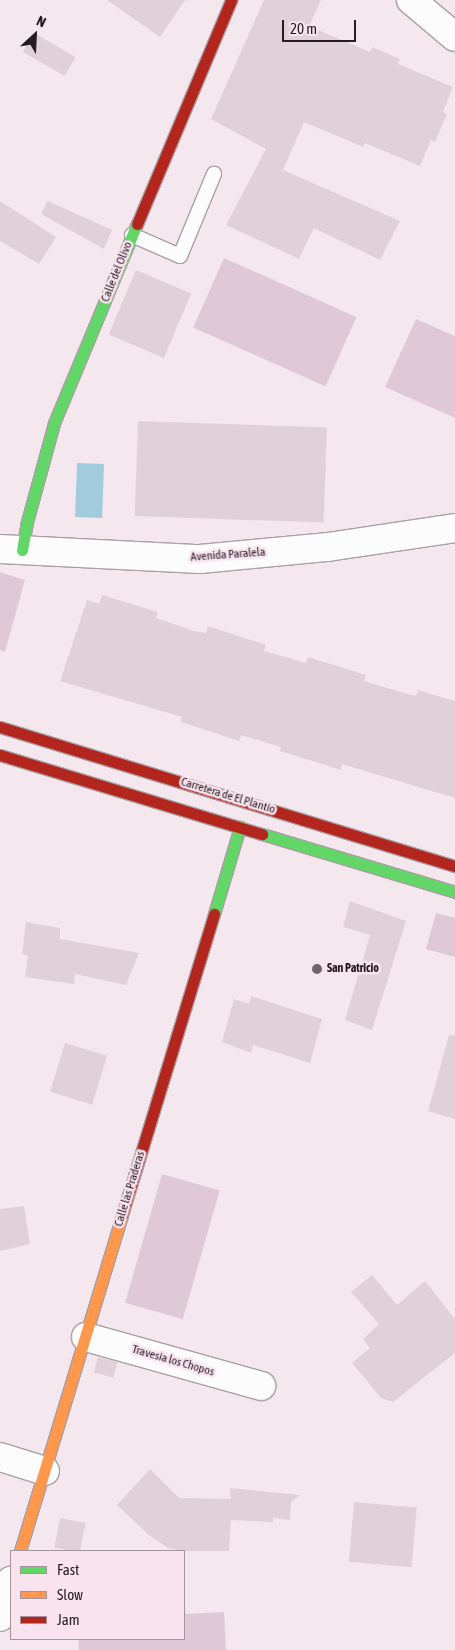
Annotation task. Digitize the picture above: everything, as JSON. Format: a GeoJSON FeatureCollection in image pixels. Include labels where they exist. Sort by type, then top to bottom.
{"type":"FeatureCollection","features":[{"type":"Feature","properties":{"kind":"street","name":"Calle del Olivo"},"geometry":{"type":"LineString","coordinates":[[11,550],[27,522],[54,424],[231,0]]}},
{"type":"Feature","properties":{"kind":"street"},"geometry":{"type":"LineString","coordinates":[[411,0],[455,37]]}},
{"type":"Feature","properties":{"kind":"street","name":"Avenida Paralela"},"geometry":{"type":"LineString","coordinates":[[11,550],[200,559],[328,547],[455,528]]}},
{"type":"Feature","properties":{"kind":"street","name":"Carretera de El Plantío"},"geometry":{"type":"LineString","coordinates":[[0,727],[455,866]]}},
{"type":"Feature","properties":{"kind":"street"},"geometry":{"type":"LineString","coordinates":[[0,755],[455,892]]}},
{"type":"Feature","properties":{"kind":"street","name":"Calle las Praderas"},"geometry":{"type":"LineString","coordinates":[[20,1550],[240,827]]}},
{"type":"Feature","properties":{"kind":"street","name":"Travesía los Chopos"},"geometry":{"type":"LineString","coordinates":[[86,1337],[261,1386]]}},
{"type":"Feature","properties":{"kind":"street"},"geometry":{"type":"LineString","coordinates":[[0,1457],[45,1471]]}},
{"type":"Feature","properties":{"kind":"street"},"geometry":{"type":"LineString","coordinates":[[0,1617],[10,1584]]}},
{"type":"Feature","properties":{"kind":"lane"},"geometry":{"type":"LineString","coordinates":[[132,235],[180,256],[214,174]]}},
{"type":"Feature","properties":{"kind":"shaded area"},"geometry":{"type":"Polygon","coordinates":[[[224,258],[356,317],[326,386],[193,327],[224,258]]]}},
{"type":"Feature","properties":{"kind":"shaded area"},"geometry":{"type":"Polygon","coordinates":[[[416,319],[455,336],[455,418],[385,387],[416,319]]]}},
{"type":"Feature","properties":{"kind":"shaded area"},"geometry":{"type":"Polygon","coordinates":[[[0,572],[25,580],[5,652],[0,650],[0,572]]]}},
{"type":"Feature","properties":{"kind":"shaded area"},"geometry":{"type":"Polygon","coordinates":[[[436,913],[455,918],[455,957],[426,949],[436,913]]]}},
{"type":"Feature","properties":{"kind":"shaded area"},"geometry":{"type":"Polygon","coordinates":[[[162,1174],[220,1191],[183,1319],[125,1303],[162,1174]]]}},
{"type":"Feature","properties":{"kind":"shaded area"},"geometry":{"type":"Polygon","coordinates":[[[224,1612],[226,1650],[79,1650],[78,1640],[185,1640],[185,1614],[224,1612]]]}},
{"type":"Feature","properties":{"kind":"water"},"geometry":{"type":"Polygon","coordinates":[[[77,463],[104,464],[102,518],[75,517],[77,463]]]}},
{"type":"Feature","properties":{"kind":"building"},"geometry":{"type":"Polygon","coordinates":[[[107,0],[185,0],[160,37],[107,0]]]}},
{"type":"Feature","properties":{"kind":"building"},"geometry":{"type":"Polygon","coordinates":[[[264,0],[321,0],[309,26],[370,52],[372,47],[400,59],[398,64],[453,87],[443,112],[447,114],[435,142],[431,140],[420,166],[365,143],[363,147],[304,122],[283,170],[400,221],[380,260],[314,228],[299,259],[226,225],[266,149],[211,119],[264,0]]]}},
{"type":"Feature","properties":{"kind":"building"},"geometry":{"type":"Polygon","coordinates":[[[34,33],[76,57],[65,76],[23,52],[34,33]]]}},
{"type":"Feature","properties":{"kind":"building"},"geometry":{"type":"Polygon","coordinates":[[[0,201],[56,237],[39,264],[0,241],[0,201]]]}},
{"type":"Feature","properties":{"kind":"building"},"geometry":{"type":"Polygon","coordinates":[[[48,201],[112,230],[104,249],[41,214],[48,201]]]}},
{"type":"Feature","properties":{"kind":"building"},"geometry":{"type":"Polygon","coordinates":[[[136,270],[191,293],[164,358],[109,334],[136,270]]]}},
{"type":"Feature","properties":{"kind":"building"},"geometry":{"type":"Polygon","coordinates":[[[138,421],[327,428],[324,523],[135,516],[138,421]]]}},
{"type":"Feature","properties":{"kind":"building"},"geometry":{"type":"Polygon","coordinates":[[[102,595],[158,612],[156,618],[194,631],[206,633],[208,626],[266,645],[264,651],[306,663],[308,657],[366,675],[364,681],[404,693],[416,696],[418,690],[455,701],[455,798],[342,764],[341,770],[280,751],[281,747],[241,735],[239,741],[181,722],[182,717],[60,681],[87,600],[99,604],[102,595]]]}},
{"type":"Feature","properties":{"kind":"building"},"geometry":{"type":"Polygon","coordinates":[[[350,901],[406,921],[372,1030],[345,1020],[370,935],[343,927],[350,901]]]}},
{"type":"Feature","properties":{"kind":"building"},"geometry":{"type":"Polygon","coordinates":[[[26,922],[60,928],[60,939],[139,953],[126,985],[75,974],[74,984],[25,977],[28,956],[22,954],[26,922]]]}},
{"type":"Feature","properties":{"kind":"building"},"geometry":{"type":"Polygon","coordinates":[[[251,996],[322,1019],[310,1063],[253,1045],[251,1053],[222,1042],[234,999],[249,1004],[251,996]]]}},
{"type":"Feature","properties":{"kind":"building"},"geometry":{"type":"Polygon","coordinates":[[[449,1035],[455,1036],[455,1119],[428,1111],[449,1035]]]}},
{"type":"Feature","properties":{"kind":"building"},"geometry":{"type":"Polygon","coordinates":[[[65,1043],[107,1056],[92,1105],[50,1092],[65,1043]]]}},
{"type":"Feature","properties":{"kind":"building"},"geometry":{"type":"Polygon","coordinates":[[[24,1206],[30,1244],[0,1251],[0,1209],[24,1206]]]}},
{"type":"Feature","properties":{"kind":"building"},"geometry":{"type":"Polygon","coordinates":[[[372,1275],[397,1305],[425,1281],[455,1319],[455,1353],[393,1402],[381,1398],[352,1363],[370,1348],[363,1339],[379,1324],[351,1292],[372,1275]]]}},
{"type":"Feature","properties":{"kind":"building"},"geometry":{"type":"Polygon","coordinates":[[[98,1357],[117,1362],[113,1378],[94,1372],[98,1357]]]}},
{"type":"Feature","properties":{"kind":"building"},"geometry":{"type":"Polygon","coordinates":[[[150,1469],[179,1498],[231,1499],[230,1488],[300,1495],[291,1502],[290,1520],[273,1518],[273,1522],[231,1520],[229,1551],[185,1551],[168,1548],[150,1536],[117,1505],[150,1469]]]}},
{"type":"Feature","properties":{"kind":"building"},"geometry":{"type":"Polygon","coordinates":[[[354,1502],[417,1507],[412,1567],[349,1562],[354,1502]]]}},
{"type":"Feature","properties":{"kind":"building"},"geometry":{"type":"Polygon","coordinates":[[[60,1518],[86,1523],[80,1550],[54,1547],[60,1518]]]}},
{"type":"Feature","properties":{"kind":"traffic: fast"},"geometry":{"type":"LineString","coordinates":[[22,550],[27,522],[54,423],[137,224]]}},
{"type":"Feature","properties":{"kind":"traffic: fast"},"geometry":{"type":"LineString","coordinates":[[214,914],[240,827]]}},
{"type":"Feature","properties":{"kind":"traffic: fast"},"geometry":{"type":"LineString","coordinates":[[262,834],[455,892]]}},
{"type":"Feature","properties":{"kind":"traffic: slow"},"geometry":{"type":"LineString","coordinates":[[20,1550],[122,1215]]}},
{"type":"Feature","properties":{"kind":"traffic: jam"},"geometry":{"type":"LineString","coordinates":[[137,224],[231,0]]}},
{"type":"Feature","properties":{"kind":"traffic: jam"},"geometry":{"type":"LineString","coordinates":[[0,727],[455,866]]}},
{"type":"Feature","properties":{"kind":"traffic: jam"},"geometry":{"type":"LineString","coordinates":[[0,755],[262,834]]}},
{"type":"Feature","properties":{"kind":"traffic: jam"},"geometry":{"type":"LineString","coordinates":[[122,1215],[214,914]]}},
{"type":"Feature","properties":{"kind":"place","name":"San Patricio"},"geometry":{"type":"Point","coordinates":[317,969]}}]}
